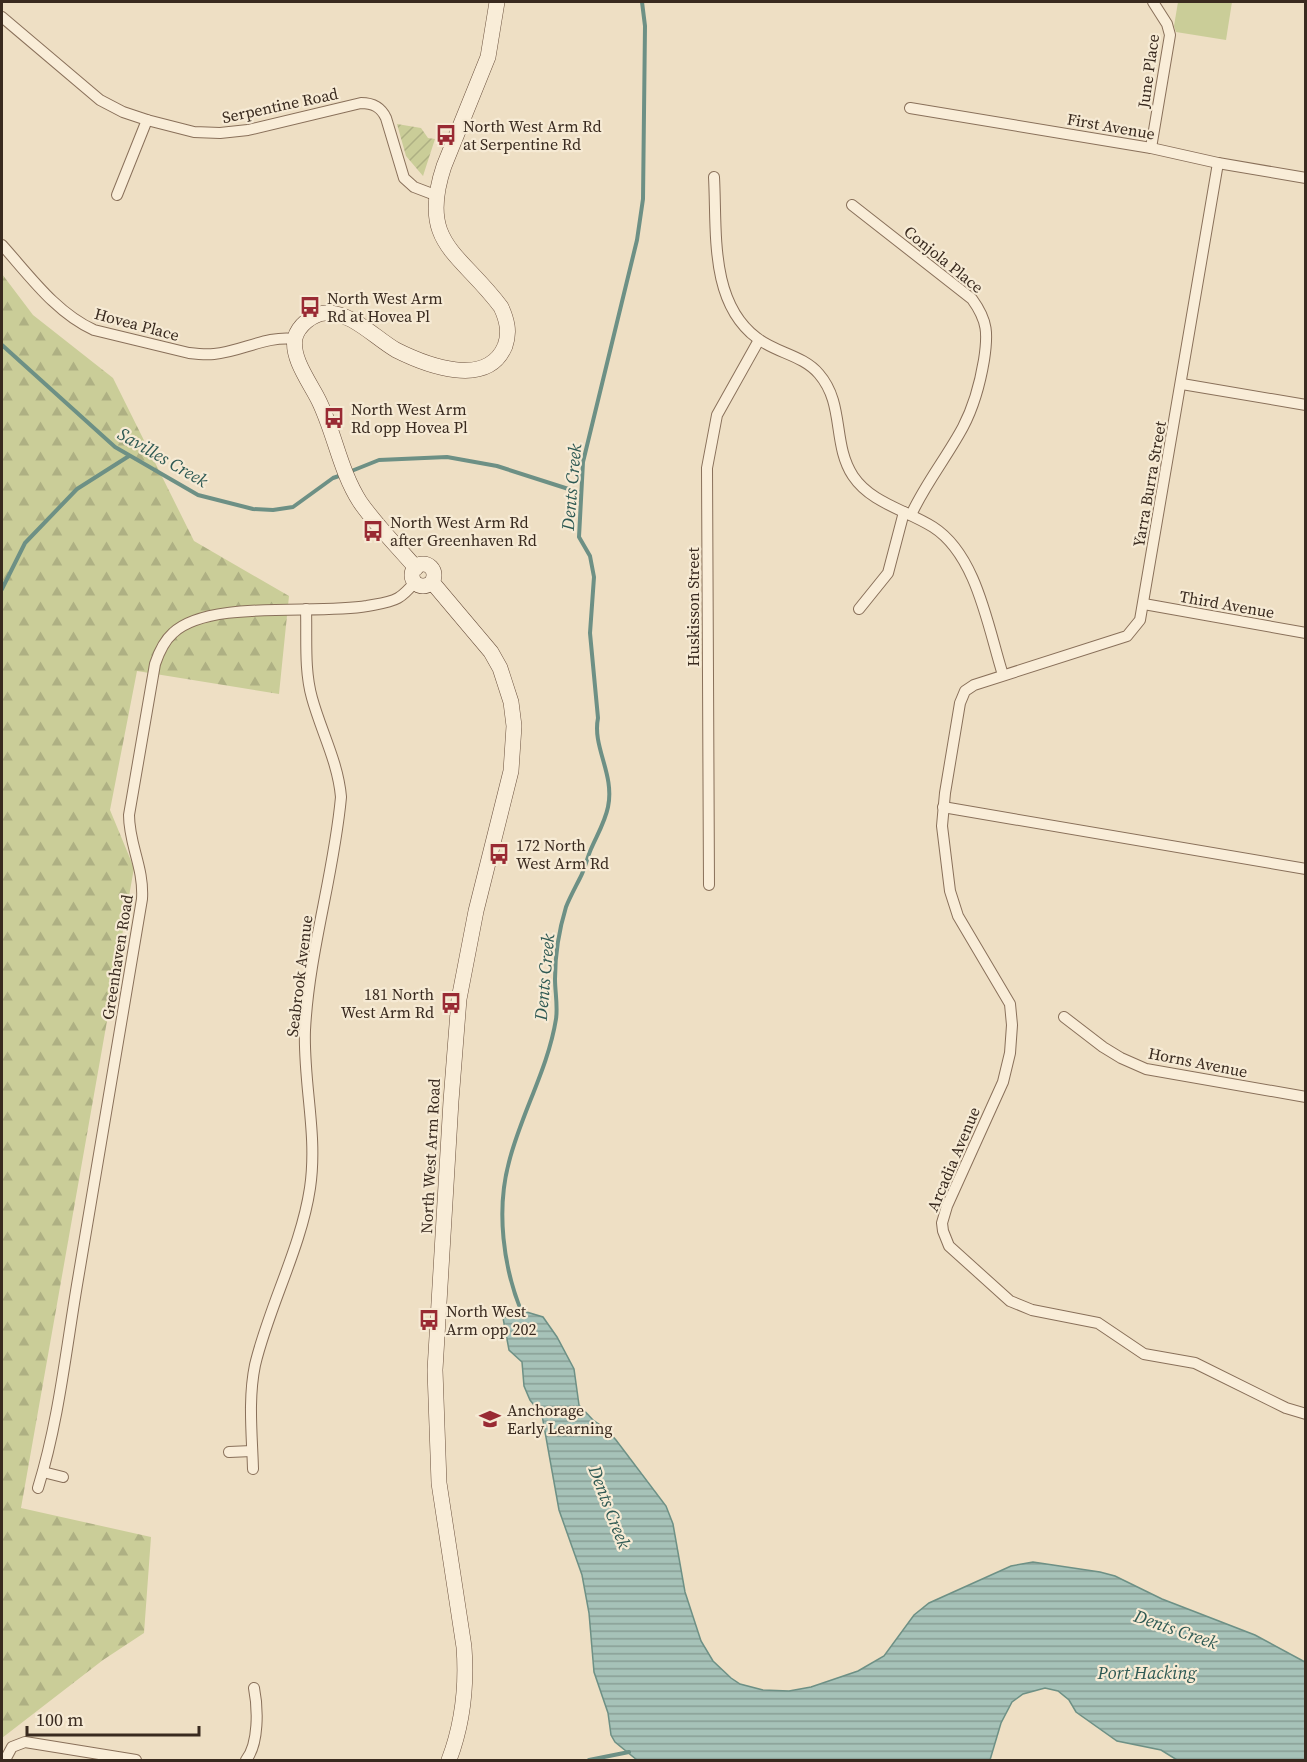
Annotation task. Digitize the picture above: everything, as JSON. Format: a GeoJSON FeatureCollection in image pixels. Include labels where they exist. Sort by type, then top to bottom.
{"type":"FeatureCollection","features":[{"type":"Feature","properties":{"kind":"street"},"geometry":{"type":"LineString","coordinates":[[415,575],[369,514],[350,483],[320,403],[297,357],[295,339],[304,324],[318,314],[328,313],[352,321],[410,356],[459,372],[481,368],[499,356],[504,348],[508,333],[506,316],[493,297],[450,250],[443,239],[435,217],[435,195],[444,166],[488,57],[497,2]]}},
{"type":"Feature","properties":{"kind":"street","name":"June Place"},"geometry":{"type":"LineString","coordinates":[[1151,148],[1170,35],[1167,24],[1153,2]]}},
{"type":"Feature","properties":{"kind":"street","name":"Serpentine Road"},"geometry":{"type":"LineString","coordinates":[[2,17],[100,100],[123,112],[194,132],[220,134],[248,130],[361,104],[374,105],[386,118],[404,178],[414,187],[435,195]]}},
{"type":"Feature","properties":{"kind":"street","name":"First Avenue"},"geometry":{"type":"LineString","coordinates":[[910,108],[1151,148],[1305,178]]}},
{"type":"Feature","properties":{"kind":"street"},"geometry":{"type":"LineString","coordinates":[[117,195],[147,120]]}},
{"type":"Feature","properties":{"kind":"street","name":"Yarra Burra Street"},"geometry":{"type":"LineString","coordinates":[[965,691],[974,685],[1003,675],[1126,636],[1140,620],[1218,162]]}},
{"type":"Feature","properties":{"kind":"street"},"geometry":{"type":"LineString","coordinates":[[714,177],[719,267],[723,288],[739,320],[759,340],[798,358],[819,374],[835,401],[841,448],[850,471],[870,493],[935,528],[946,537],[971,572],[1003,675]]}},
{"type":"Feature","properties":{"kind":"street","name":"Conjola Place"},"geometry":{"type":"LineString","coordinates":[[852,205],[972,299],[981,311],[986,326],[982,373],[972,407],[960,433],[908,514],[888,573],[858,609]]}},
{"type":"Feature","properties":{"kind":"street","name":"Hovea Place"},"geometry":{"type":"LineString","coordinates":[[2,245],[59,306],[82,324],[94,330],[189,353],[202,354],[214,354],[277,339],[295,339]]}},
{"type":"Feature","properties":{"kind":"street","name":"Huskisson Street"},"geometry":{"type":"LineString","coordinates":[[709,885],[707,468],[717,415],[759,340]]}},
{"type":"Feature","properties":{"kind":"street"},"geometry":{"type":"LineString","coordinates":[[1182,384],[1305,405]]}},
{"type":"Feature","properties":{"kind":"street","name":"North West Arm Road"},"geometry":{"type":"LineString","coordinates":[[415,575],[423,565],[430,568],[433,574],[432,582],[486,646],[500,668],[511,702],[514,726],[511,771],[488,859],[463,973],[451,1101],[435,1399],[439,1483],[466,1670],[462,1717],[449,1761]]}},
{"type":"Feature","properties":{"kind":"street","name":"Greenhaven Road"},"geometry":{"type":"LineString","coordinates":[[38,1488],[58,1412],[73,1308],[142,898],[143,879],[130,832],[129,815],[154,664],[162,647],[173,632],[203,616],[352,608],[385,603],[397,598],[415,575]]}},
{"type":"Feature","properties":{"kind":"street","name":"Third Avenue"},"geometry":{"type":"LineString","coordinates":[[1144,604],[1305,633]]}},
{"type":"Feature","properties":{"kind":"street","name":"Seabrook Avenue"},"geometry":{"type":"LineString","coordinates":[[253,1469],[251,1397],[255,1365],[307,1205],[311,1180],[314,1143],[306,1080],[305,1028],[316,943],[341,797],[337,771],[310,691],[306,609]]}},
{"type":"Feature","properties":{"kind":"street","name":"Arcadia Avenue"},"geometry":{"type":"LineString","coordinates":[[965,691],[960,704],[943,807],[943,842],[953,905],[963,926],[1010,1004],[1012,1025],[1010,1053],[1003,1082],[944,1215],[943,1231],[949,1246],[1001,1295],[1019,1306],[1098,1323],[1144,1354],[1195,1363],[1286,1408],[1305,1414]]}},
{"type":"Feature","properties":{"kind":"street"},"geometry":{"type":"LineString","coordinates":[[943,807],[1305,869]]}},
{"type":"Feature","properties":{"kind":"street","name":"Horns Avenue"},"geometry":{"type":"LineString","coordinates":[[1064,1017],[1102,1047],[1146,1069],[1305,1097]]}},
{"type":"Feature","properties":{"kind":"street"},"geometry":{"type":"LineString","coordinates":[[229,1452],[252,1451]]}},
{"type":"Feature","properties":{"kind":"street"},"geometry":{"type":"LineString","coordinates":[[43,1472],[63,1477]]}},
{"type":"Feature","properties":{"kind":"street"},"geometry":{"type":"LineString","coordinates":[[246,1761],[252,1747],[257,1716],[254,1688]]}},
{"type":"Feature","properties":{"kind":"street"},"geometry":{"type":"LineString","coordinates":[[5,1761],[12,1747],[20,1742],[136,1761]]}},
{"type":"Feature","properties":{"kind":"green space"},"geometry":{"type":"Polygon","coordinates":[[[1178,2],[1232,2],[1226,40],[1176,32],[1174,26],[1178,2]]]}},
{"type":"Feature","properties":{"kind":"green space"},"geometry":{"type":"Polygon","coordinates":[[[397,124],[421,128],[428,138],[435,139],[423,176],[406,156],[397,124]]]}},
{"type":"Feature","properties":{"kind":"green space"},"geometry":{"type":"Polygon","coordinates":[[[2,274],[33,315],[113,378],[194,541],[289,596],[279,694],[137,671],[110,810],[134,868],[21,1508],[151,1537],[144,1633],[103,1660],[2,1738],[2,274]]]}},
{"type":"Feature","properties":{"kind":"water","name":"Port Hacking"},"geometry":{"type":"Polygon","coordinates":[[[520,1310],[543,1317],[574,1369],[579,1405],[616,1440],[666,1506],[673,1524],[685,1592],[701,1641],[713,1661],[740,1684],[763,1690],[789,1691],[811,1687],[858,1671],[884,1656],[914,1615],[929,1603],[1011,1566],[1033,1562],[1115,1576],[1162,1599],[1255,1635],[1305,1662],[1305,1760],[1177,1760],[1161,1750],[1117,1741],[1076,1712],[1069,1700],[1058,1691],[1045,1688],[1023,1694],[1012,1702],[1001,1723],[990,1760],[637,1760],[615,1742],[611,1735],[608,1713],[594,1672],[589,1613],[582,1575],[559,1510],[542,1415],[530,1400],[524,1386],[522,1362],[509,1350],[503,1318],[520,1310]]]}},
{"type":"Feature","properties":{"kind":"waterway","name":"Dents Creek"},"geometry":{"type":"LineString","coordinates":[[522,1313],[506,1258],[502,1219],[505,1180],[514,1144],[552,1038],[557,1014],[556,961],[564,916],[608,807],[609,783],[598,740],[590,633],[594,577],[590,556],[579,537],[583,462],[637,240],[643,199],[645,26],[642,2]]}},
{"type":"Feature","properties":{"kind":"waterway","name":"Savilles Creek"},"geometry":{"type":"LineString","coordinates":[[2,345],[115,447],[198,495],[253,509],[273,510],[293,507],[333,478],[342,475]]}},
{"type":"Feature","properties":{"kind":"waterway"},"geometry":{"type":"LineString","coordinates":[[2,589],[25,543],[77,489],[129,456]]}},
{"type":"Feature","properties":{"kind":"waterway","name":"Savilles Creek"},"geometry":{"type":"LineString","coordinates":[[349,472],[379,460],[447,457],[497,466],[581,493]]}},
{"type":"Feature","properties":{"kind":"waterway"},"geometry":{"type":"LineString","coordinates":[[589,1760],[629,1752]]}},
{"type":"Feature","properties":{"kind":"place","name":"North West Arm Rd at Serpentine Rd"},"geometry":{"type":"Point","coordinates":[446,135]}},
{"type":"Feature","properties":{"kind":"place","name":"North West Arm Rd at Hovea Pl"},"geometry":{"type":"Point","coordinates":[310,307]}},
{"type":"Feature","properties":{"kind":"place","name":"North West Arm Rd opp Hovea Pl"},"geometry":{"type":"Point","coordinates":[334,418]}},
{"type":"Feature","properties":{"kind":"place","name":"North West Arm Rd after Greenhaven Rd"},"geometry":{"type":"Point","coordinates":[373,531]}},
{"type":"Feature","properties":{"kind":"place","name":"172 North West Arm Rd"},"geometry":{"type":"Point","coordinates":[499,854]}},
{"type":"Feature","properties":{"kind":"place","name":"181 North West Arm Rd"},"geometry":{"type":"Point","coordinates":[451,1003]}},
{"type":"Feature","properties":{"kind":"place","name":"North West Arm opp 202"},"geometry":{"type":"Point","coordinates":[429,1320]}},
{"type":"Feature","properties":{"kind":"place","name":"Anchorage Early Learning"},"geometry":{"type":"Point","coordinates":[490,1419]}}]}
